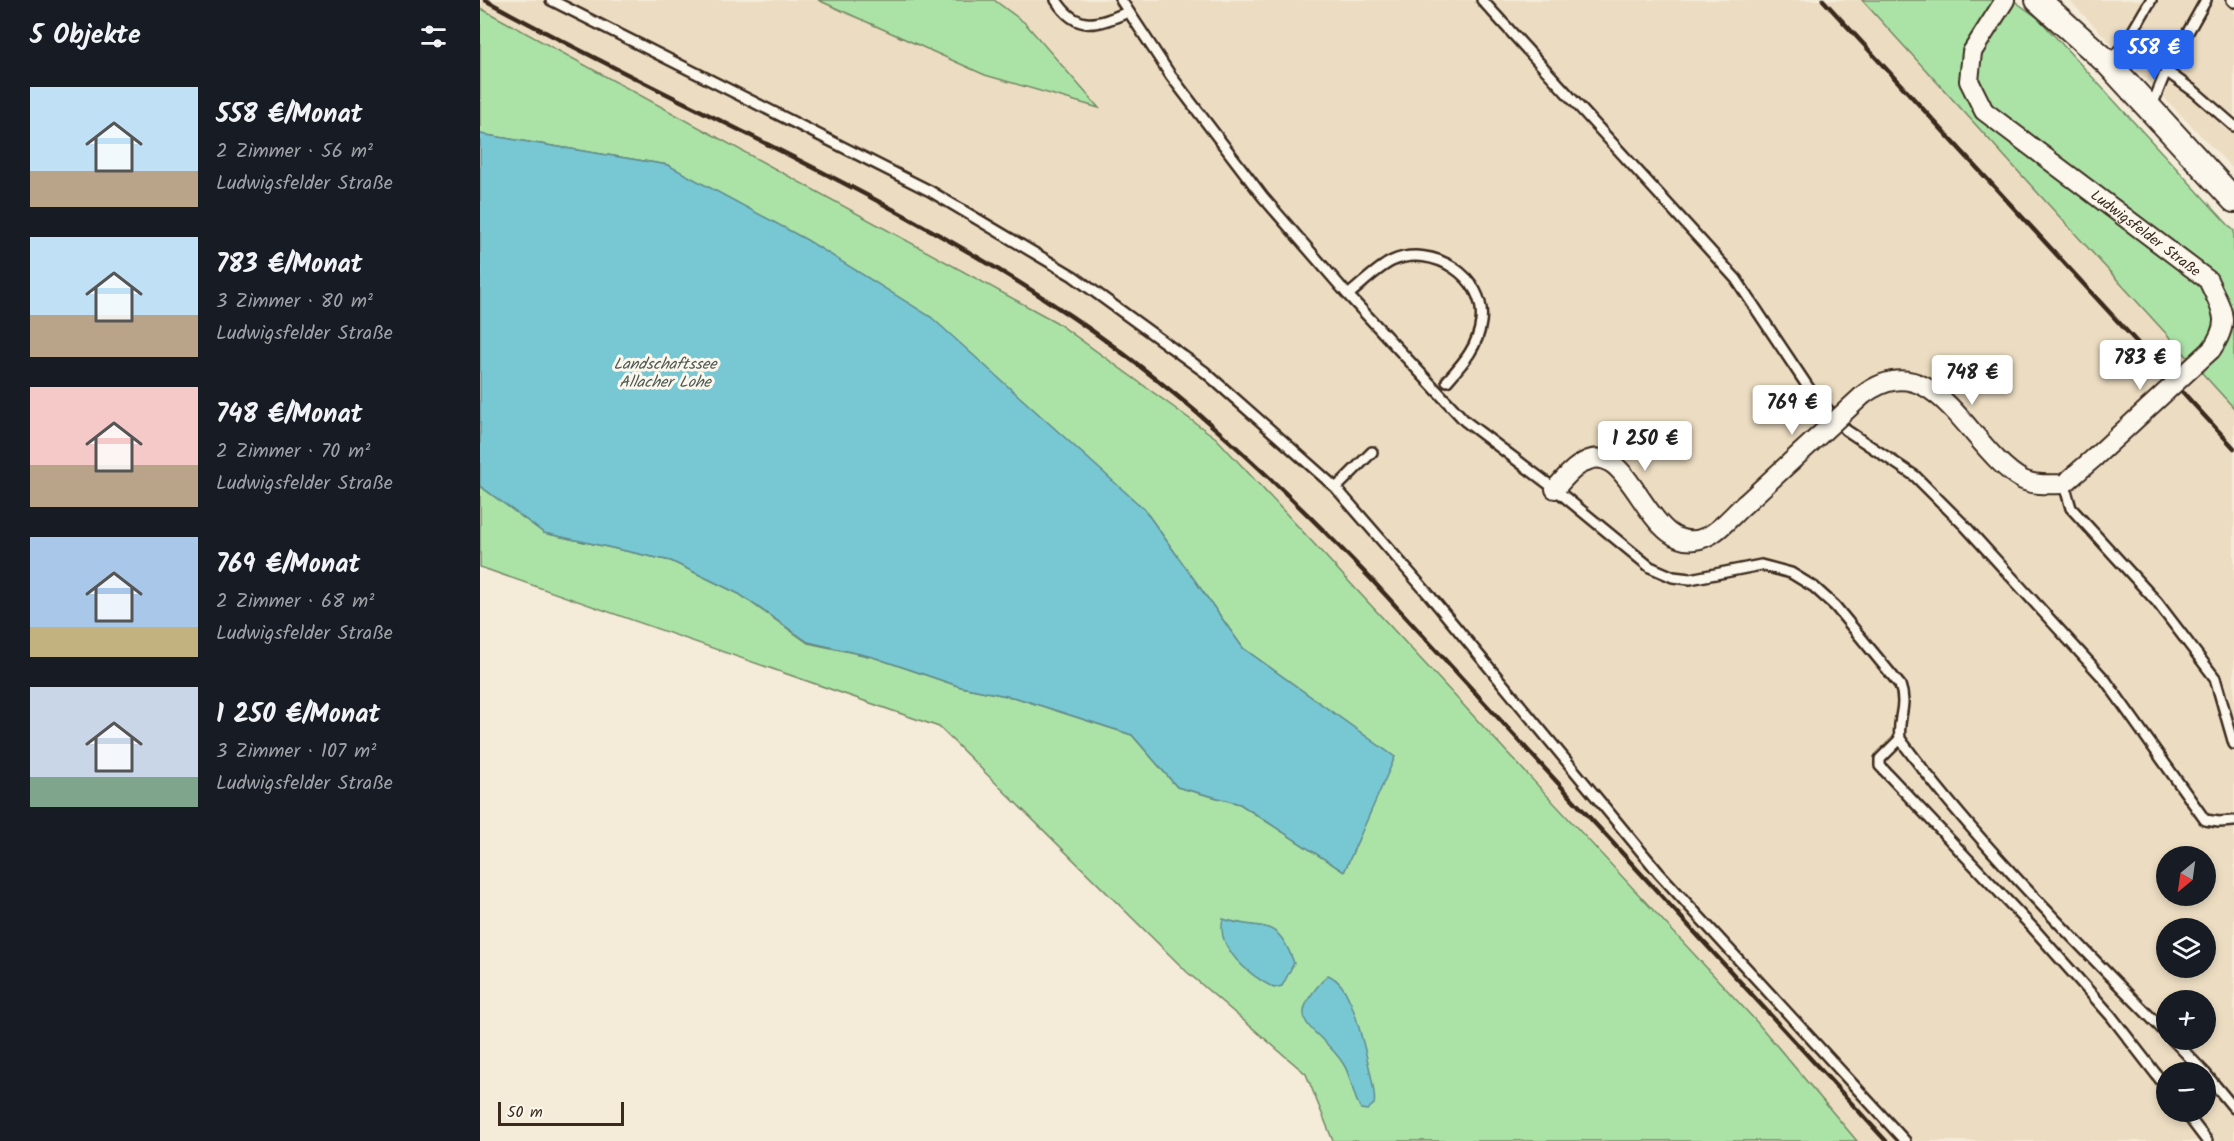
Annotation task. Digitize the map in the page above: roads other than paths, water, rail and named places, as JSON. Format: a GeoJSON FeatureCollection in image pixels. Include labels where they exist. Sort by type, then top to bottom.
{"type":"FeatureCollection","features":[{"type":"Feature","properties":{"kind":"street","name":"Ludwigsfelder Straße"},"geometry":{"type":"LineString","coordinates":[[2005,0],[1972,52],[1969,81],[1984,111],[2208,280],[2223,314],[2224,332],[2211,350],[2064,484]]}},
{"type":"Feature","properties":{"kind":"street"},"geometry":{"type":"LineString","coordinates":[[2038,0],[2107,62],[2234,200]]}},
{"type":"Feature","properties":{"kind":"street"},"geometry":{"type":"LineString","coordinates":[[1555,489],[1578,465],[1589,460],[1604,461],[1615,465],[1625,474],[1654,519],[1670,534],[1679,539],[1690,540],[1709,536],[1863,396],[1877,385],[1895,380],[1918,382],[1941,399],[1984,446],[2024,480],[2041,484],[2064,484]]}},
{"type":"Feature","properties":{"kind":"lane"},"geometry":{"type":"LineString","coordinates":[[551,0],[930,191],[1073,276],[1205,372],[1336,488],[1430,596],[1659,873],[1905,1141]]}},
{"type":"Feature","properties":{"kind":"lane"},"geometry":{"type":"LineString","coordinates":[[1056,0],[1072,19],[1087,25],[1104,22],[1128,12]]}},
{"type":"Feature","properties":{"kind":"lane"},"geometry":{"type":"LineString","coordinates":[[1121,0],[1171,76],[1263,197],[1348,295],[1465,421],[1555,489],[1650,567],[1673,577],[1689,579],[1711,577],[1761,565],[1791,573],[1815,587],[1835,606],[1900,685],[1905,700],[1899,729],[1900,739],[1979,839],[2156,1023]]}},
{"type":"Feature","properties":{"kind":"lane"},"geometry":{"type":"LineString","coordinates":[[1482,0],[1736,279],[1810,390],[1846,430],[1915,476],[1965,526],[2106,681],[2205,820],[2234,821]]}},
{"type":"Feature","properties":{"kind":"lane"},"geometry":{"type":"LineString","coordinates":[[2107,62],[2124,46],[2151,0]]}},
{"type":"Feature","properties":{"kind":"lane"},"geometry":{"type":"LineString","coordinates":[[2151,109],[2166,71],[2206,0]]}},
{"type":"Feature","properties":{"kind":"lane"},"geometry":{"type":"LineString","coordinates":[[2166,71],[2196,92],[2234,126]]}},
{"type":"Feature","properties":{"kind":"lane"},"geometry":{"type":"LineString","coordinates":[[1348,295],[1392,261],[1423,256],[1445,262],[1465,277],[1480,298],[1482,321],[1477,340],[1468,357],[1447,381]]}},
{"type":"Feature","properties":{"kind":"lane"},"geometry":{"type":"LineString","coordinates":[[1336,488],[1372,452]]}},
{"type":"Feature","properties":{"kind":"lane"},"geometry":{"type":"LineString","coordinates":[[2064,484],[2071,508],[2157,602],[2215,678],[2234,744]]}},
{"type":"Feature","properties":{"kind":"lane"},"geometry":{"type":"LineString","coordinates":[[1900,739],[1881,759],[1880,766],[2033,928],[2111,1016],[2156,1074]]}},
{"type":"Feature","properties":{"kind":"lane"},"geometry":{"type":"LineString","coordinates":[[2183,1050],[2194,1062]]}},
{"type":"Feature","properties":{"kind":"lane"},"geometry":{"type":"LineString","coordinates":[[2216,1086],[2234,1108]]}},
{"type":"Feature","properties":{"kind":"lane"},"geometry":{"type":"LineString","coordinates":[[2193,1122],[2207,1141]]}},
{"type":"Feature","properties":{"kind":"water","name":"Landschaftssee Allacher Lohe"},"geometry":{"type":"Polygon","coordinates":[[[480,134],[668,165],[807,240],[931,317],[1144,509],[1243,648],[1395,757],[1344,872],[1240,804],[1177,787],[1132,735],[1017,698],[961,687],[873,657],[808,642],[739,594],[671,561],[544,533],[480,486],[480,134]]]}},
{"type":"Feature","properties":{"kind":"water"},"geometry":{"type":"Polygon","coordinates":[[[1223,919],[1267,927],[1281,937],[1294,963],[1282,986],[1274,988],[1265,983],[1237,960],[1224,941],[1223,919]]]}},
{"type":"Feature","properties":{"kind":"water"},"geometry":{"type":"Polygon","coordinates":[[[1328,975],[1345,991],[1361,1035],[1374,1097],[1374,1104],[1367,1110],[1361,1109],[1358,1104],[1344,1065],[1308,1024],[1304,1016],[1305,1005],[1328,975]]]}},
{"type":"Feature","properties":{"kind":"railway"},"geometry":{"type":"LineString","coordinates":[[485,0],[843,182],[983,260],[1095,333],[1179,397],[1258,467],[1371,579],[1886,1141]]}},
{"type":"Feature","properties":{"kind":"railway"},"geometry":{"type":"LineString","coordinates":[[1823,0],[2234,448]]}}]}
